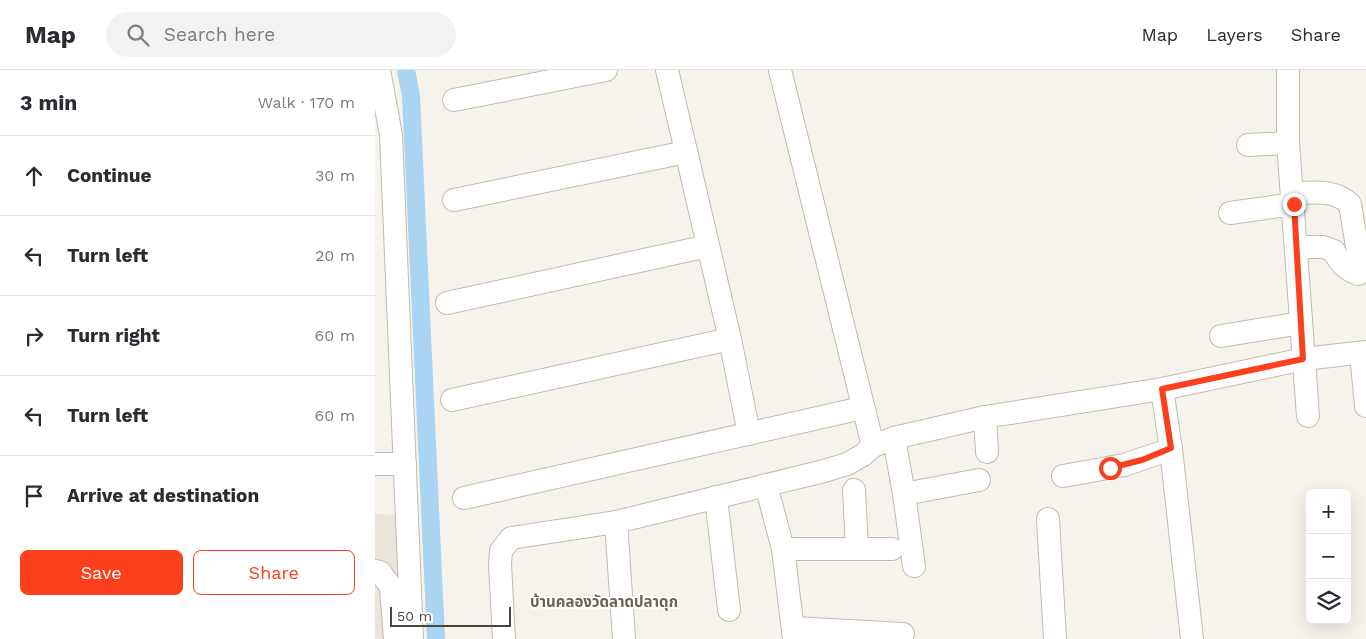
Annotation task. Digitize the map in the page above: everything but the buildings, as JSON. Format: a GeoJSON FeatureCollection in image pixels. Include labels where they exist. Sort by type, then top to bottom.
{"type":"FeatureCollection","features":[{"type":"Feature","properties":{"kind":"street"},"geometry":{"type":"LineString","coordinates":[[379,70],[391,135],[384,194],[405,464],[412,639]]}},
{"type":"Feature","properties":{"kind":"street"},"geometry":{"type":"LineString","coordinates":[[454,100],[606,70]]}},
{"type":"Feature","properties":{"kind":"street"},"geometry":{"type":"LineString","coordinates":[[667,70],[730,340],[749,434]]}},
{"type":"Feature","properties":{"kind":"street"},"geometry":{"type":"LineString","coordinates":[[780,70],[873,446]]}},
{"type":"Feature","properties":{"kind":"street"},"geometry":{"type":"LineString","coordinates":[[1288,70],[1288,143],[1308,416]]}},
{"type":"Feature","properties":{"kind":"street"},"geometry":{"type":"LineString","coordinates":[[1248,145],[1288,143]]}},
{"type":"Feature","properties":{"kind":"street"},"geometry":{"type":"LineString","coordinates":[[454,200],[686,152]]}},
{"type":"Feature","properties":{"kind":"street"},"geometry":{"type":"LineString","coordinates":[[1230,213],[1329,192],[1343,197],[1350,204],[1361,271],[1358,274],[1353,272],[1339,262],[1334,251],[1323,247],[1297,247]]}},
{"type":"Feature","properties":{"kind":"street"},"geometry":{"type":"LineString","coordinates":[[447,303],[708,246]]}},
{"type":"Feature","properties":{"kind":"street"},"geometry":{"type":"LineString","coordinates":[[1221,336],[1301,323]]}},
{"type":"Feature","properties":{"kind":"street"},"geometry":{"type":"LineString","coordinates":[[453,400],[730,340]]}},
{"type":"Feature","properties":{"kind":"street"},"geometry":{"type":"LineString","coordinates":[[504,639],[499,564],[501,551],[511,538],[536,532],[617,522],[766,485],[847,464],[863,455],[873,446],[894,438],[985,417],[1162,389],[1303,359],[1364,352],[1366,406]]}},
{"type":"Feature","properties":{"kind":"street"},"geometry":{"type":"LineString","coordinates":[[1162,389],[1171,448],[1192,639]]}},
{"type":"Feature","properties":{"kind":"street"},"geometry":{"type":"LineString","coordinates":[[464,498],[863,408]]}},
{"type":"Feature","properties":{"kind":"street"},"geometry":{"type":"LineString","coordinates":[[985,417],[987,452]]}},
{"type":"Feature","properties":{"kind":"street"},"geometry":{"type":"LineString","coordinates":[[894,438],[914,566]]}},
{"type":"Feature","properties":{"kind":"street"},"geometry":{"type":"LineString","coordinates":[[1063,476],[1124,465],[1171,448]]}},
{"type":"Feature","properties":{"kind":"street"},"geometry":{"type":"LineString","coordinates":[[375,464],[405,464]]}},
{"type":"Feature","properties":{"kind":"street"},"geometry":{"type":"LineString","coordinates":[[904,494],[979,480]]}},
{"type":"Feature","properties":{"kind":"street"},"geometry":{"type":"LineString","coordinates":[[766,485],[783,549],[794,633],[903,634]]}},
{"type":"Feature","properties":{"kind":"street"},"geometry":{"type":"LineString","coordinates":[[854,490],[857,548]]}},
{"type":"Feature","properties":{"kind":"street"},"geometry":{"type":"LineString","coordinates":[[716,497],[729,610]]}},
{"type":"Feature","properties":{"kind":"street"},"geometry":{"type":"LineString","coordinates":[[1048,519],[1055,639]]}},
{"type":"Feature","properties":{"kind":"street"},"geometry":{"type":"LineString","coordinates":[[617,522],[624,639]]}},
{"type":"Feature","properties":{"kind":"street"},"geometry":{"type":"LineString","coordinates":[[783,549],[892,549]]}},
{"type":"Feature","properties":{"kind":"street"},"geometry":{"type":"LineString","coordinates":[[375,571],[380,572],[391,587],[395,639]]}},
{"type":"Feature","properties":{"kind":"shaded area"},"geometry":{"type":"Polygon","coordinates":[[[375,514],[401,515],[406,639],[375,639],[375,514]]]}},
{"type":"Feature","properties":{"kind":"waterway"},"geometry":{"type":"LineString","coordinates":[[406,70],[411,96],[436,639]]}},
{"type":"Feature","properties":{"kind":"district","name":"บ้านคลองวัดลาดปลาดุก"},"geometry":{"type":"Point","coordinates":[604,602]}},
{"type":"Feature","properties":{"kind":"route"},"geometry":{"type":"LineString","coordinates":[[1110,468],[1142,460],[1171,448],[1162,389],[1303,359],[1294,204]]}}]}
